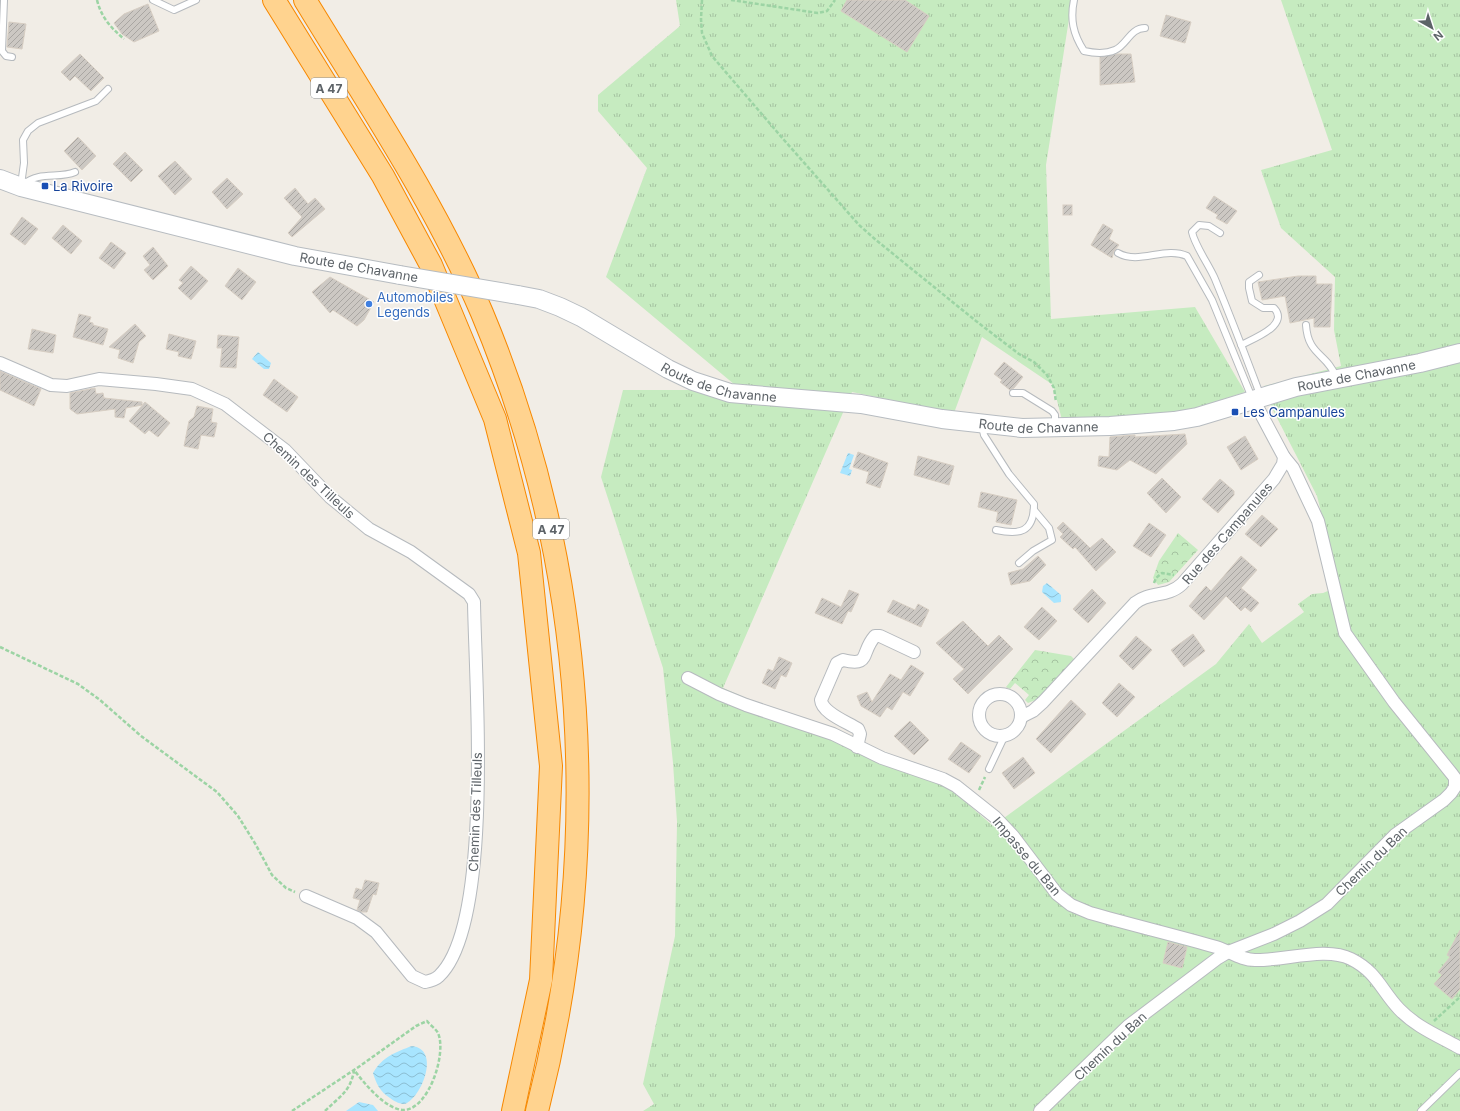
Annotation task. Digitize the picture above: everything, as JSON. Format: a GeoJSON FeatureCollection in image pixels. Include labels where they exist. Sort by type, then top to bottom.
{"type":"FeatureCollection","features":[{"type":"Feature","properties":{"kind":"highway","name":"A 47"},"geometry":{"type":"LineString","coordinates":[[274,0],[383,176],[431,265],[494,419],[529,553],[551,766],[541,980],[513,1111]]}},
{"type":"Feature","properties":{"kind":"highway","name":"A 47"},"geometry":{"type":"LineString","coordinates":[[305,0],[407,168],[448,242],[481,312],[517,409],[533,460],[556,551],[566,610],[576,712],[577,827],[574,879],[565,961],[556,1022],[537,1111]]}},
{"type":"Feature","properties":{"kind":"main road","name":"Route de Chavanne"},"geometry":{"type":"LineString","coordinates":[[0,179],[21,187],[296,256],[539,299],[581,317],[668,368],[710,388],[752,396],[861,404],[982,425],[1022,428],[1055,421],[1110,426],[1174,421],[1197,417],[1257,398],[1336,378],[1420,363],[1460,353]]}},
{"type":"Feature","properties":{"kind":"street","name":"Chemin des Tilleuls"},"geometry":{"type":"LineString","coordinates":[[0,363],[51,385],[67,386],[99,379],[156,384],[192,390],[225,404],[285,450],[330,497],[369,529],[411,552],[469,594],[474,602],[478,791],[470,904],[464,926],[452,958],[438,977],[425,982],[412,976],[376,932],[357,918],[306,896]]}},
{"type":"Feature","properties":{"kind":"street"},"geometry":{"type":"LineString","coordinates":[[1257,398],[1284,457]]}},
{"type":"Feature","properties":{"kind":"street","name":"Rue des Campanules"},"geometry":{"type":"LineString","coordinates":[[1005,735],[1016,728],[1021,717],[1033,711],[1042,702],[1135,603],[1148,596],[1171,592],[1182,584],[1274,479],[1283,464],[1284,457]]}},
{"type":"Feature","properties":{"kind":"street","name":"Chemin du Ban"},"geometry":{"type":"LineString","coordinates":[[1040,1111],[1128,1026],[1228,952],[1274,934],[1300,921],[1327,904],[1395,835],[1444,800],[1455,787],[1455,778],[1394,702],[1345,633],[1318,521],[1293,468],[1284,457]]}},
{"type":"Feature","properties":{"kind":"street"},"geometry":{"type":"LineString","coordinates":[[857,747],[860,734],[858,729],[826,710],[822,705],[821,700],[837,664],[843,660],[855,663],[862,660],[875,636],[880,636],[914,652]]}},
{"type":"Feature","properties":{"kind":"street","name":"Impasse du Ban"},"geometry":{"type":"LineString","coordinates":[[688,678],[719,694],[746,705],[833,734],[882,758],[943,779],[975,799],[1013,836],[1057,894],[1071,905],[1090,913],[1210,945],[1244,959],[1277,960],[1331,954],[1350,958],[1366,967],[1380,982],[1398,1008],[1412,1021],[1460,1048]]}},
{"type":"Feature","properties":{"kind":"street"},"geometry":{"type":"LineString","coordinates":[[1005,735],[998,735],[986,730],[980,717],[983,704],[993,695],[1007,695],[1018,703],[1021,717]]}},
{"type":"Feature","properties":{"kind":"lane"},"geometry":{"type":"LineString","coordinates":[[4,0],[2,51],[6,56],[12,56]]}},
{"type":"Feature","properties":{"kind":"lane"},"geometry":{"type":"LineString","coordinates":[[153,0],[174,10],[196,0]]}},
{"type":"Feature","properties":{"kind":"lane"},"geometry":{"type":"LineString","coordinates":[[1074,0],[1072,12],[1073,30],[1084,51],[1093,52],[1116,50],[1135,31],[1145,28]]}},
{"type":"Feature","properties":{"kind":"lane"},"geometry":{"type":"LineString","coordinates":[[21,187],[24,163],[23,140],[28,131],[38,123],[96,101],[108,89]]}},
{"type":"Feature","properties":{"kind":"lane"},"geometry":{"type":"LineString","coordinates":[[21,187],[31,179],[75,172]]}},
{"type":"Feature","properties":{"kind":"lane"},"geometry":{"type":"LineString","coordinates":[[1220,233],[1204,224],[1199,225],[1192,232],[1193,239],[1207,261],[1242,345],[1257,398]]}},
{"type":"Feature","properties":{"kind":"lane"},"geometry":{"type":"LineString","coordinates":[[1118,253],[1131,258],[1171,253],[1187,256],[1212,300],[1257,398]]}},
{"type":"Feature","properties":{"kind":"lane"},"geometry":{"type":"LineString","coordinates":[[1242,345],[1269,330],[1277,323],[1278,312],[1274,308],[1263,308],[1252,301],[1249,282],[1259,275]]}},
{"type":"Feature","properties":{"kind":"lane"},"geometry":{"type":"LineString","coordinates":[[1306,325],[1307,339],[1310,345],[1330,366],[1336,378]]}},
{"type":"Feature","properties":{"kind":"lane"},"geometry":{"type":"LineString","coordinates":[[1013,393],[1023,393],[1052,411],[1055,421]]}},
{"type":"Feature","properties":{"kind":"lane"},"geometry":{"type":"LineString","coordinates":[[982,425],[984,435],[1015,482],[1034,504],[1030,524],[1024,530],[1018,533],[996,530]]}},
{"type":"Feature","properties":{"kind":"lane"},"geometry":{"type":"LineString","coordinates":[[1019,563],[1033,551],[1052,540],[1050,528],[1034,510]]}},
{"type":"Feature","properties":{"kind":"lane"},"geometry":{"type":"LineString","coordinates":[[989,769],[1005,735]]}},
{"type":"Feature","properties":{"kind":"lane"},"geometry":{"type":"LineString","coordinates":[[1421,1111],[1460,1073]]}},
{"type":"Feature","properties":{"kind":"path"},"geometry":{"type":"LineString","coordinates":[[97,0],[104,19],[111,28],[124,39]]}},
{"type":"Feature","properties":{"kind":"path"},"geometry":{"type":"LineString","coordinates":[[702,0],[702,33],[712,56],[859,225],[976,321],[1019,354],[1034,362],[1047,375],[1054,388],[1055,421]]}},
{"type":"Feature","properties":{"kind":"path"},"geometry":{"type":"LineString","coordinates":[[731,0],[818,13],[827,11],[836,0]]}},
{"type":"Feature","properties":{"kind":"path"},"geometry":{"type":"LineString","coordinates":[[0,647],[78,684],[100,700],[141,736],[217,792],[238,816],[272,875],[286,888],[306,896]]}},
{"type":"Feature","properties":{"kind":"path"},"geometry":{"type":"LineString","coordinates":[[975,799],[989,769]]}},
{"type":"Feature","properties":{"kind":"path"},"geometry":{"type":"LineString","coordinates":[[1425,1029],[1460,997]]}},
{"type":"Feature","properties":{"kind":"path"},"geometry":{"type":"LineString","coordinates":[[292,1111],[354,1070],[416,1026],[427,1021],[438,1033],[440,1051],[437,1073],[425,1096],[414,1108],[403,1110],[390,1105],[366,1086],[354,1070]]}},
{"type":"Feature","properties":{"kind":"path"},"geometry":{"type":"LineString","coordinates":[[325,1111],[352,1083],[354,1070]]}},
{"type":"Feature","properties":{"kind":"green space"},"geometry":{"type":"Polygon","coordinates":[[[676,0],[1072,0],[1046,165],[1051,319],[1195,307],[1245,392],[1172,416],[1062,420],[1053,385],[982,337],[954,413],[852,392],[723,688],[946,785],[993,826],[1216,664],[1249,624],[1262,643],[1304,612],[1298,604],[1312,594],[1323,593],[1340,586],[1317,496],[1273,410],[1264,386],[1341,366],[1334,330],[1335,277],[1281,228],[1261,170],[1332,150],[1281,0],[1460,0],[1460,1111],[643,1111],[654,1104],[643,1084],[675,936],[677,822],[673,763],[663,668],[601,477],[623,390],[741,390],[606,277],[647,168],[598,111],[598,95],[680,26],[676,0]]]}},
{"type":"Feature","properties":{"kind":"green space"},"geometry":{"type":"Polygon","coordinates":[[[1178,533],[1198,550],[1169,582],[1158,585],[1153,578],[1159,561],[1178,533]]]}},
{"type":"Feature","properties":{"kind":"green space"},"geometry":{"type":"Polygon","coordinates":[[[1035,650],[1071,656],[1075,660],[1038,699],[1028,703],[1025,700],[1029,695],[1015,683],[1010,689],[1006,687],[1035,650]]]}},
{"type":"Feature","properties":{"kind":"water"},"geometry":{"type":"Polygon","coordinates":[[[258,352],[271,363],[269,369],[264,369],[252,359],[258,352]]]}},
{"type":"Feature","properties":{"kind":"water"},"geometry":{"type":"Polygon","coordinates":[[[848,453],[854,455],[849,469],[852,470],[850,476],[840,473],[848,453]]]}},
{"type":"Feature","properties":{"kind":"water"},"geometry":{"type":"Polygon","coordinates":[[[1047,583],[1061,595],[1061,602],[1054,603],[1042,592],[1043,586],[1047,583]]]}},
{"type":"Feature","properties":{"kind":"water"},"geometry":{"type":"Polygon","coordinates":[[[412,1046],[420,1049],[425,1055],[427,1063],[426,1072],[423,1082],[413,1098],[405,1104],[400,1104],[387,1096],[381,1090],[373,1073],[385,1059],[412,1046]]]}},
{"type":"Feature","properties":{"kind":"water"},"geometry":{"type":"Polygon","coordinates":[[[359,1102],[373,1105],[378,1111],[346,1111],[359,1102]]]}},
{"type":"Feature","properties":{"kind":"building"},"geometry":{"type":"Polygon","coordinates":[[[847,0],[905,0],[929,16],[907,52],[841,11],[847,0]]]}},
{"type":"Feature","properties":{"kind":"building"},"geometry":{"type":"Polygon","coordinates":[[[148,4],[159,31],[134,42],[122,34],[114,23],[124,14],[148,4]]]}},
{"type":"Feature","properties":{"kind":"building"},"geometry":{"type":"Polygon","coordinates":[[[1166,15],[1191,22],[1185,43],[1160,36],[1166,15]]]}},
{"type":"Feature","properties":{"kind":"building"},"geometry":{"type":"Polygon","coordinates":[[[9,22],[26,24],[22,49],[7,47],[9,22]]]}},
{"type":"Feature","properties":{"kind":"building"},"geometry":{"type":"Polygon","coordinates":[[[80,54],[104,78],[91,91],[75,76],[70,81],[61,72],[80,54]]]}},
{"type":"Feature","properties":{"kind":"building"},"geometry":{"type":"Polygon","coordinates":[[[1117,54],[1131,54],[1135,82],[1100,85],[1100,57],[1117,54]]]}},
{"type":"Feature","properties":{"kind":"building"},"geometry":{"type":"Polygon","coordinates":[[[78,137],[96,156],[82,170],[64,151],[78,137]]]}},
{"type":"Feature","properties":{"kind":"building"},"geometry":{"type":"Polygon","coordinates":[[[125,152],[143,170],[131,182],[113,164],[125,152]]]}},
{"type":"Feature","properties":{"kind":"building"},"geometry":{"type":"Polygon","coordinates":[[[175,161],[192,179],[175,195],[158,176],[175,161]]]}},
{"type":"Feature","properties":{"kind":"building"},"geometry":{"type":"Polygon","coordinates":[[[227,178],[243,194],[227,209],[212,192],[227,178]]]}},
{"type":"Feature","properties":{"kind":"building"},"geometry":{"type":"Polygon","coordinates":[[[295,188],[308,204],[315,198],[325,209],[292,237],[288,233],[302,217],[284,198],[295,188]]]}},
{"type":"Feature","properties":{"kind":"building"},"geometry":{"type":"Polygon","coordinates":[[[1214,196],[1237,211],[1227,224],[1216,218],[1218,215],[1206,208],[1214,196]]]}},
{"type":"Feature","properties":{"kind":"building"},"geometry":{"type":"Polygon","coordinates":[[[1063,205],[1072,205],[1072,215],[1063,215],[1063,205]]]}},
{"type":"Feature","properties":{"kind":"building"},"geometry":{"type":"Polygon","coordinates":[[[22,217],[38,229],[25,245],[10,234],[22,217]]]}},
{"type":"Feature","properties":{"kind":"building"},"geometry":{"type":"Polygon","coordinates":[[[1103,224],[1113,230],[1109,239],[1119,245],[1114,251],[1112,258],[1091,245],[1103,224]]]}},
{"type":"Feature","properties":{"kind":"building"},"geometry":{"type":"Polygon","coordinates":[[[63,225],[82,241],[71,254],[52,238],[63,225]]]}},
{"type":"Feature","properties":{"kind":"building"},"geometry":{"type":"Polygon","coordinates":[[[111,242],[126,253],[114,269],[99,258],[111,242]]]}},
{"type":"Feature","properties":{"kind":"building"},"geometry":{"type":"Polygon","coordinates":[[[153,247],[168,266],[153,280],[144,270],[150,265],[143,256],[153,247]]]}},
{"type":"Feature","properties":{"kind":"building"},"geometry":{"type":"Polygon","coordinates":[[[191,266],[208,281],[191,300],[178,288],[183,283],[179,280],[191,266]]]}},
{"type":"Feature","properties":{"kind":"building"},"geometry":{"type":"Polygon","coordinates":[[[238,268],[256,282],[242,300],[225,286],[238,268]]]}},
{"type":"Feature","properties":{"kind":"building"},"geometry":{"type":"Polygon","coordinates":[[[1298,276],[1316,276],[1316,284],[1332,284],[1330,327],[1314,327],[1314,318],[1290,323],[1285,296],[1262,300],[1258,282],[1298,276]]]}},
{"type":"Feature","properties":{"kind":"building"},"geometry":{"type":"Polygon","coordinates":[[[330,277],[374,302],[364,320],[357,326],[333,310],[330,313],[312,292],[330,277]]]}},
{"type":"Feature","properties":{"kind":"building"},"geometry":{"type":"Polygon","coordinates":[[[79,314],[91,317],[89,322],[93,323],[93,325],[108,329],[103,345],[73,337],[79,314]]]}},
{"type":"Feature","properties":{"kind":"building"},"geometry":{"type":"Polygon","coordinates":[[[135,324],[146,336],[139,342],[133,363],[118,358],[120,350],[109,347],[135,324]]]}},
{"type":"Feature","properties":{"kind":"building"},"geometry":{"type":"Polygon","coordinates":[[[32,329],[56,335],[53,353],[28,349],[32,329]]]}},
{"type":"Feature","properties":{"kind":"building"},"geometry":{"type":"Polygon","coordinates":[[[169,334],[196,341],[191,359],[178,356],[179,352],[166,349],[169,334]]]}},
{"type":"Feature","properties":{"kind":"building"},"geometry":{"type":"Polygon","coordinates":[[[218,335],[239,337],[236,368],[220,367],[222,348],[217,348],[218,335]]]}},
{"type":"Feature","properties":{"kind":"building"},"geometry":{"type":"Polygon","coordinates":[[[1004,362],[1023,377],[1014,388],[1010,390],[1000,382],[1002,380],[994,374],[1004,362]]]}},
{"type":"Feature","properties":{"kind":"building"},"geometry":{"type":"Polygon","coordinates":[[[0,371],[41,389],[34,406],[0,390],[0,371]]]}},
{"type":"Feature","properties":{"kind":"building"},"geometry":{"type":"Polygon","coordinates":[[[274,379],[298,397],[287,412],[263,395],[274,379]]]}},
{"type":"Feature","properties":{"kind":"building"},"geometry":{"type":"Polygon","coordinates":[[[95,388],[96,394],[103,393],[104,398],[142,402],[142,405],[126,408],[124,418],[115,417],[115,409],[77,414],[70,409],[70,393],[95,388]]]}},
{"type":"Feature","properties":{"kind":"building"},"geometry":{"type":"Polygon","coordinates":[[[145,402],[170,423],[158,437],[149,430],[145,434],[129,421],[145,402]]]}},
{"type":"Feature","properties":{"kind":"building"},"geometry":{"type":"Polygon","coordinates":[[[197,406],[213,409],[211,422],[217,423],[214,437],[201,435],[198,449],[184,446],[189,421],[194,417],[197,406]]]}},
{"type":"Feature","properties":{"kind":"building"},"geometry":{"type":"Polygon","coordinates":[[[1185,434],[1187,444],[1156,474],[1130,460],[1117,470],[1098,466],[1099,456],[1109,457],[1110,437],[1185,434]]]}},
{"type":"Feature","properties":{"kind":"building"},"geometry":{"type":"Polygon","coordinates":[[[1245,436],[1258,459],[1241,470],[1227,447],[1245,436]]]}},
{"type":"Feature","properties":{"kind":"building"},"geometry":{"type":"Polygon","coordinates":[[[858,452],[888,463],[880,488],[866,483],[869,472],[853,467],[858,452]]]}},
{"type":"Feature","properties":{"kind":"building"},"geometry":{"type":"Polygon","coordinates":[[[918,456],[954,466],[949,485],[914,475],[918,456]]]}},
{"type":"Feature","properties":{"kind":"building"},"geometry":{"type":"Polygon","coordinates":[[[1162,478],[1181,497],[1166,513],[1147,493],[1162,478]]]}},
{"type":"Feature","properties":{"kind":"building"},"geometry":{"type":"Polygon","coordinates":[[[1220,479],[1234,491],[1234,495],[1218,513],[1202,499],[1220,479]]]}},
{"type":"Feature","properties":{"kind":"building"},"geometry":{"type":"Polygon","coordinates":[[[981,492],[1017,500],[1011,525],[996,522],[998,512],[978,507],[981,492]]]}},
{"type":"Feature","properties":{"kind":"building"},"geometry":{"type":"Polygon","coordinates":[[[1262,515],[1278,529],[1261,547],[1245,534],[1262,515]]]}},
{"type":"Feature","properties":{"kind":"building"},"geometry":{"type":"Polygon","coordinates":[[[1063,522],[1090,548],[1102,538],[1116,552],[1096,571],[1075,547],[1073,549],[1060,537],[1063,534],[1057,528],[1063,522]]]}},
{"type":"Feature","properties":{"kind":"building"},"geometry":{"type":"Polygon","coordinates":[[[1149,523],[1166,535],[1151,557],[1133,546],[1149,523]]]}},
{"type":"Feature","properties":{"kind":"building"},"geometry":{"type":"Polygon","coordinates":[[[1038,556],[1046,565],[1030,581],[1011,585],[1008,573],[1023,569],[1038,556]]]}},
{"type":"Feature","properties":{"kind":"building"},"geometry":{"type":"Polygon","coordinates":[[[1241,556],[1257,570],[1241,588],[1259,603],[1251,612],[1245,607],[1241,611],[1226,596],[1204,620],[1189,606],[1206,586],[1211,591],[1241,556]]]}},
{"type":"Feature","properties":{"kind":"building"},"geometry":{"type":"Polygon","coordinates":[[[1092,589],[1106,603],[1088,623],[1073,609],[1092,589]]]}},
{"type":"Feature","properties":{"kind":"building"},"geometry":{"type":"Polygon","coordinates":[[[849,590],[859,594],[851,612],[848,611],[842,624],[815,613],[822,598],[841,607],[849,590]]]}},
{"type":"Feature","properties":{"kind":"building"},"geometry":{"type":"Polygon","coordinates":[[[893,600],[915,610],[918,604],[929,610],[921,627],[887,612],[893,600]]]}},
{"type":"Feature","properties":{"kind":"building"},"geometry":{"type":"Polygon","coordinates":[[[1042,607],[1057,621],[1039,640],[1024,627],[1042,607]]]}},
{"type":"Feature","properties":{"kind":"building"},"geometry":{"type":"Polygon","coordinates":[[[963,621],[988,646],[999,635],[1013,649],[968,694],[953,679],[964,669],[936,643],[963,621]]]}},
{"type":"Feature","properties":{"kind":"building"},"geometry":{"type":"Polygon","coordinates":[[[1193,634],[1205,651],[1184,667],[1171,650],[1193,634]]]}},
{"type":"Feature","properties":{"kind":"building"},"geometry":{"type":"Polygon","coordinates":[[[1136,636],[1152,650],[1133,670],[1119,656],[1136,636]]]}},
{"type":"Feature","properties":{"kind":"building"},"geometry":{"type":"Polygon","coordinates":[[[779,657],[792,663],[786,677],[781,675],[775,689],[762,683],[768,669],[773,671],[779,657]]]}},
{"type":"Feature","properties":{"kind":"building"},"geometry":{"type":"Polygon","coordinates":[[[911,665],[924,673],[910,696],[903,692],[892,710],[887,707],[880,717],[861,706],[857,696],[867,692],[872,702],[890,674],[901,680],[911,665]]]}},
{"type":"Feature","properties":{"kind":"building"},"geometry":{"type":"Polygon","coordinates":[[[1119,683],[1135,697],[1117,717],[1102,703],[1119,683]]]}},
{"type":"Feature","properties":{"kind":"building"},"geometry":{"type":"Polygon","coordinates":[[[1071,700],[1086,714],[1051,753],[1036,739],[1071,700]]]}},
{"type":"Feature","properties":{"kind":"building"},"geometry":{"type":"Polygon","coordinates":[[[910,721],[929,740],[914,755],[894,736],[910,721]]]}},
{"type":"Feature","properties":{"kind":"building"},"geometry":{"type":"Polygon","coordinates":[[[961,742],[981,756],[969,773],[948,759],[961,742]]]}},
{"type":"Feature","properties":{"kind":"building"},"geometry":{"type":"Polygon","coordinates":[[[1023,757],[1035,773],[1014,789],[1002,773],[1023,757]]]}},
{"type":"Feature","properties":{"kind":"building"},"geometry":{"type":"Polygon","coordinates":[[[365,880],[379,883],[376,895],[373,894],[367,912],[361,912],[357,910],[360,900],[353,898],[356,888],[362,890],[365,880]]]}},
{"type":"Feature","properties":{"kind":"building"},"geometry":{"type":"Polygon","coordinates":[[[1460,930],[1460,989],[1452,999],[1434,984],[1442,975],[1438,972],[1450,957],[1447,955],[1460,930]]]}},
{"type":"Feature","properties":{"kind":"building"},"geometry":{"type":"Polygon","coordinates":[[[1168,942],[1187,947],[1182,968],[1163,963],[1168,942]]]}},
{"type":"Feature","properties":{"kind":"place","name":"La Rivoire"},"geometry":{"type":"Point","coordinates":[45,186]}},
{"type":"Feature","properties":{"kind":"place","name":"Automobiles Legends"},"geometry":{"type":"Point","coordinates":[369,304]}},
{"type":"Feature","properties":{"kind":"place","name":"Les Campanules"},"geometry":{"type":"Point","coordinates":[1235,412]}}]}
